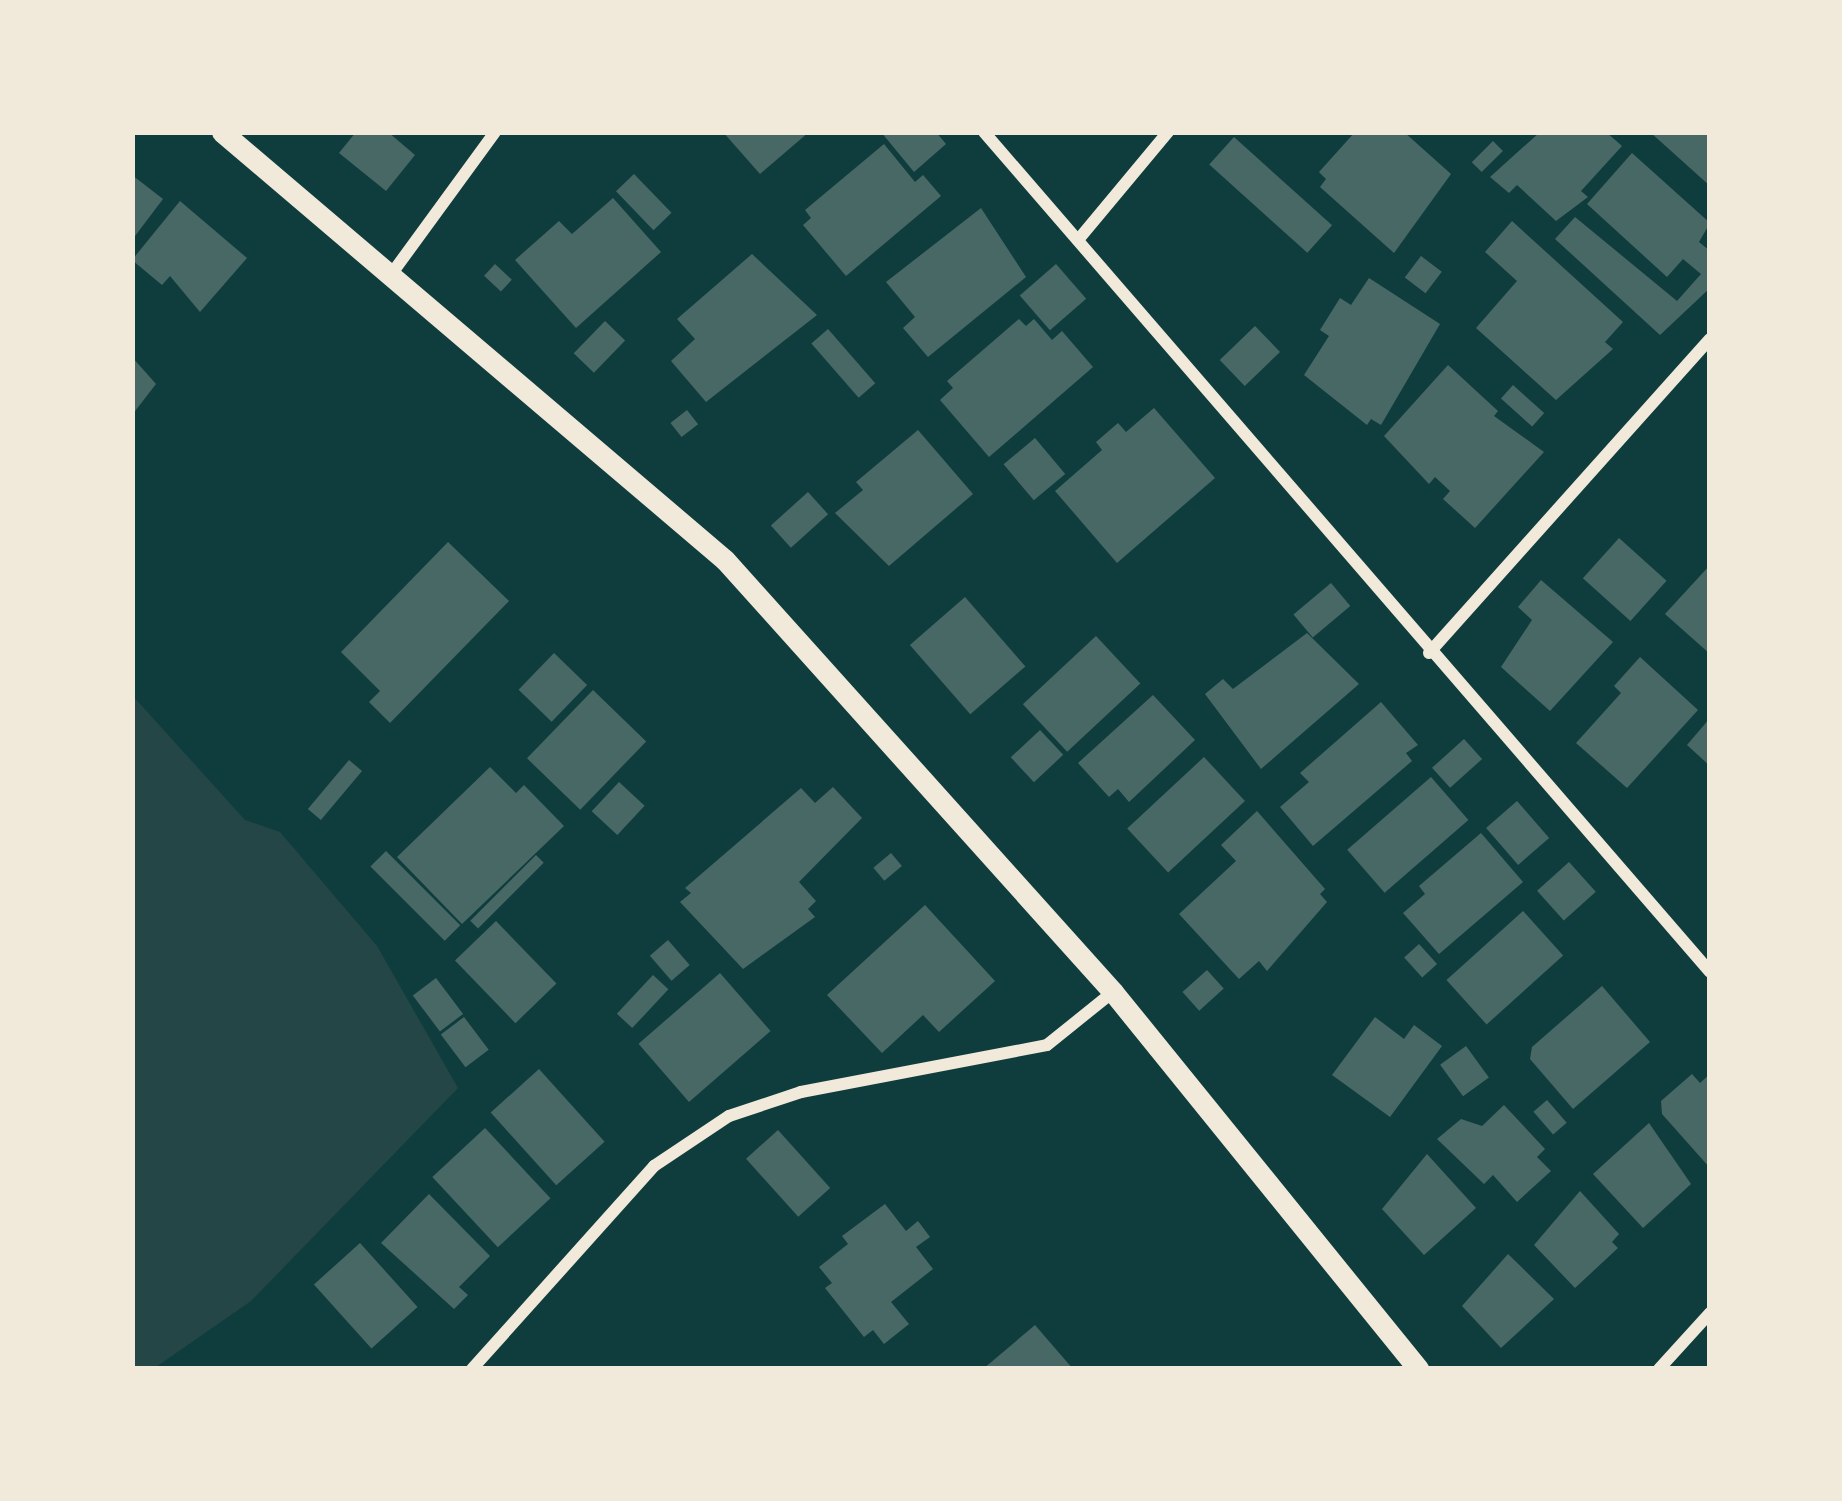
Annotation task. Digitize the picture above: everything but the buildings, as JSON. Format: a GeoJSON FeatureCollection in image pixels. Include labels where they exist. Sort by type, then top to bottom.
{"type":"FeatureCollection","features":[{"type":"Feature","properties":{"kind":"street"},"geometry":{"type":"LineString","coordinates":[[223,132],[725,560],[1113,992],[1418,1369]]}},
{"type":"Feature","properties":{"kind":"street"},"geometry":{"type":"LineString","coordinates":[[390,276],[495,132]]}},
{"type":"Feature","properties":{"kind":"street"},"geometry":{"type":"LineString","coordinates":[[984,132],[1429,653],[1710,972]]}},
{"type":"Feature","properties":{"kind":"street"},"geometry":{"type":"LineString","coordinates":[[1078,240],[1168,132]]}},
{"type":"Feature","properties":{"kind":"street"},"geometry":{"type":"LineString","coordinates":[[1429,653],[1710,339]]}},
{"type":"Feature","properties":{"kind":"street"},"geometry":{"type":"LineString","coordinates":[[472,1369],[655,1166],[729,1116],[801,1092],[1047,1045],[1113,992]]}},
{"type":"Feature","properties":{"kind":"street"},"geometry":{"type":"LineString","coordinates":[[1659,1369],[1710,1313]]}},
{"type":"Feature","properties":{"kind":"shaded area"},"geometry":{"type":"Polygon","coordinates":[[[132,695],[245,820],[280,832],[377,946],[458,1088],[251,1301],[153,1369],[132,1369],[132,695]]]}}]}
